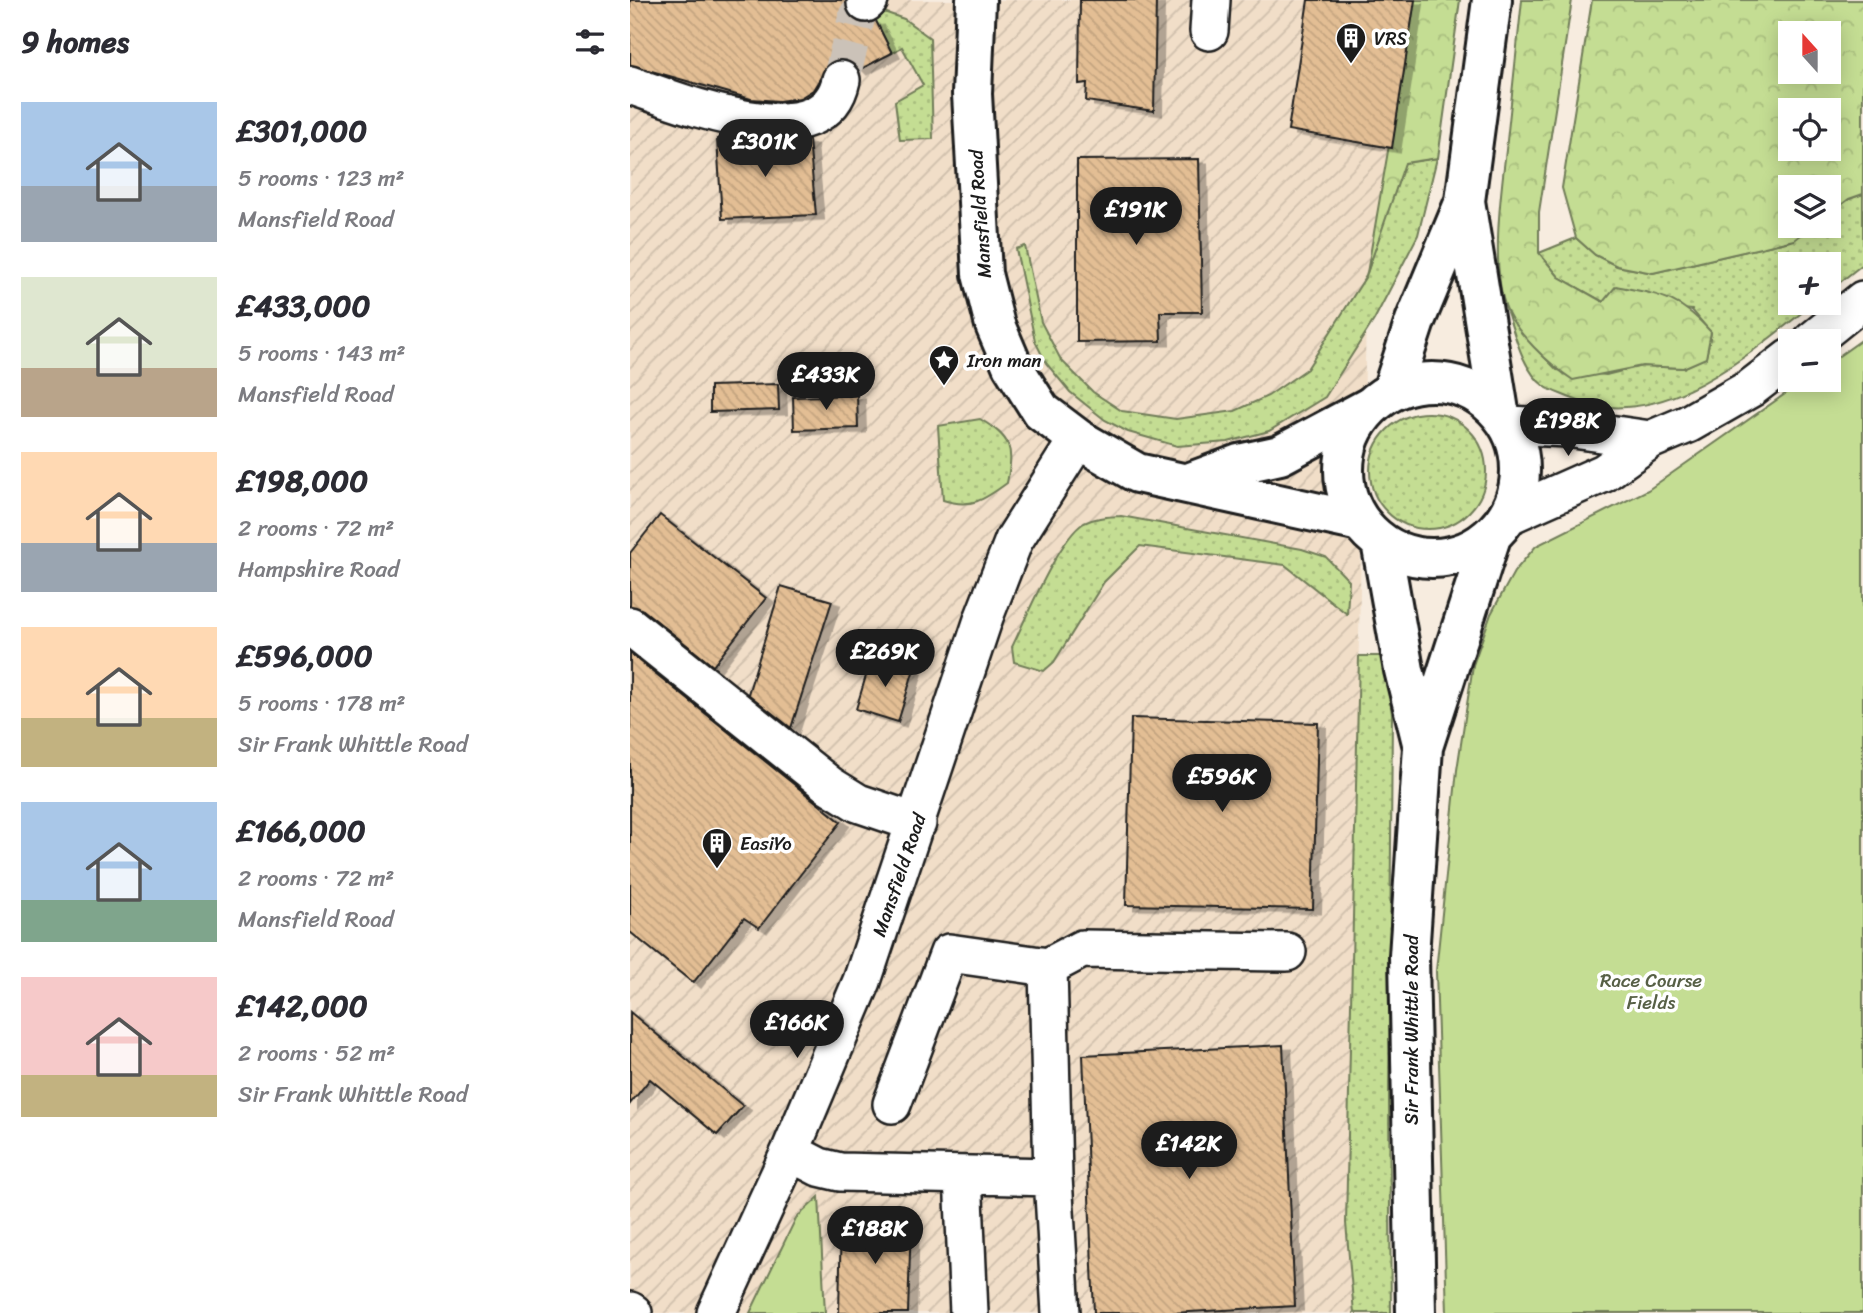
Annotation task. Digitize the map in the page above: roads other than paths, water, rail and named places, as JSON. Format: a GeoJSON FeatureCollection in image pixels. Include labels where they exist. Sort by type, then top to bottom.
{"type":"FeatureCollection","features":[{"type":"Feature","properties":{"kind":"main road","name":"Mansfield Road"},"geometry":{"type":"LineString","coordinates":[[976,0],[972,94],[982,274],[995,324],[1012,365],[1041,411],[1079,439],[1137,473],[1188,483],[1370,532]]}},
{"type":"Feature","properties":{"kind":"main road"},"geometry":{"type":"LineString","coordinates":[[1465,201],[1504,418],[1518,447],[1521,470],[1518,493],[1500,526],[1465,553],[1436,559],[1407,555],[1370,532],[1346,488],[1346,452],[1354,428],[1380,399],[1465,201],[1492,0]]}},
{"type":"Feature","properties":{"kind":"main road"},"geometry":{"type":"LineString","coordinates":[[1188,483],[1239,464],[1280,455],[1380,399],[1420,382],[1449,383],[1476,393],[1504,418]]}},
{"type":"Feature","properties":{"kind":"main road","name":"Sir Frank Whittle Road"},"geometry":{"type":"LineString","coordinates":[[1416,1313],[1409,956],[1423,747],[1500,526]]}},
{"type":"Feature","properties":{"kind":"main road","name":"Sir Frank Whittle Road"},"geometry":{"type":"LineString","coordinates":[[1370,532],[1423,747]]}},
{"type":"Feature","properties":{"kind":"street"},"geometry":{"type":"LineString","coordinates":[[630,85],[729,118],[805,121],[833,103],[841,80]]}},
{"type":"Feature","properties":{"kind":"street"},"geometry":{"type":"LineString","coordinates":[[1827,329],[1863,299]]}},
{"type":"Feature","properties":{"kind":"street"},"geometry":{"type":"LineString","coordinates":[[1500,526],[1604,473],[1650,439],[1688,424],[1740,394],[1778,367]]}},
{"type":"Feature","properties":{"kind":"street"},"geometry":{"type":"LineString","coordinates":[[1504,418],[1650,439]]}},
{"type":"Feature","properties":{"kind":"street","name":"Mansfield Road"},"geometry":{"type":"LineString","coordinates":[[716,1313],[790,1152],[862,981],[917,824],[984,617],[1010,552],[1079,439]]}},
{"type":"Feature","properties":{"kind":"street"},"geometry":{"type":"LineString","coordinates":[[630,626],[829,785],[858,803],[917,824]]}},
{"type":"Feature","properties":{"kind":"street"},"geometry":{"type":"LineString","coordinates":[[892,1104],[949,953],[1048,967],[1082,949],[1287,952]]}},
{"type":"Feature","properties":{"kind":"street"},"geometry":{"type":"LineString","coordinates":[[1048,967],[1053,1177],[1061,1313]]}},
{"type":"Feature","properties":{"kind":"street"},"geometry":{"type":"LineString","coordinates":[[790,1152],[819,1167],[840,1172],[1053,1177]]}},
{"type":"Feature","properties":{"kind":"street"},"geometry":{"type":"LineString","coordinates":[[963,1175],[969,1313]]}},
{"type":"Feature","properties":{"kind":"tunnel"},"geometry":{"type":"LineString","coordinates":[[841,80],[857,16],[866,3]]}},
{"type":"Feature","properties":{"kind":"place","name":"VRS"},"geometry":{"type":"Point","coordinates":[1351,65]}},
{"type":"Feature","properties":{"kind":"place","name":"Iron man"},"geometry":{"type":"Point","coordinates":[944,387]}},
{"type":"Feature","properties":{"kind":"place","name":"EasiYo"},"geometry":{"type":"Point","coordinates":[717,870]}},
{"type":"Feature","properties":{"kind":"park label","name":"Race Course Fields"},"geometry":{"type":"Point","coordinates":[1651,991]}}]}
